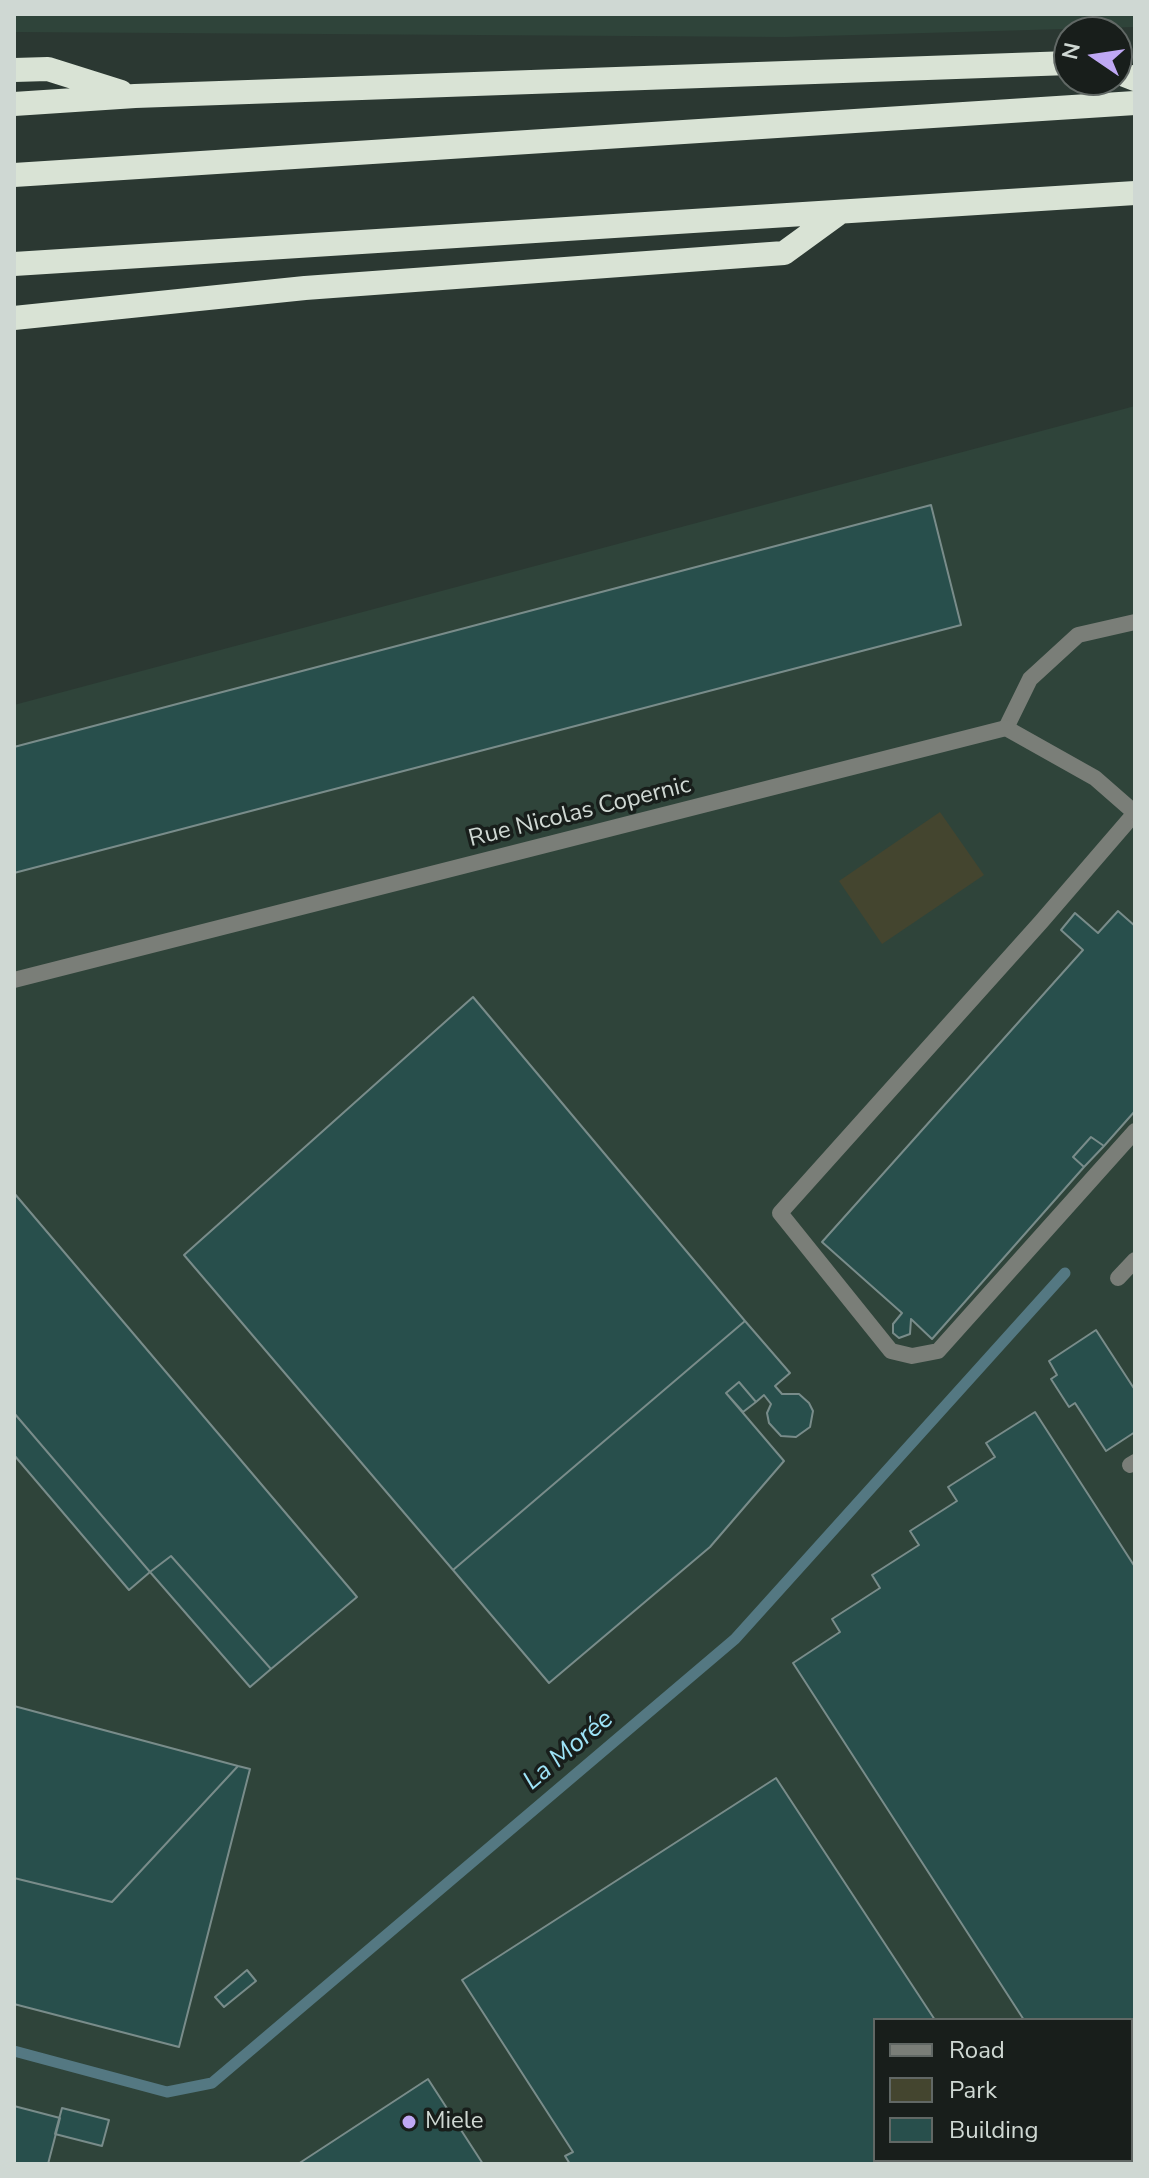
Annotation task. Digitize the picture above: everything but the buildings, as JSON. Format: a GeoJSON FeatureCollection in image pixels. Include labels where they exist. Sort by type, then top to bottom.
{"type":"FeatureCollection","features":[{"type":"Feature","properties":{"kind":"highway"},"geometry":{"type":"LineString","coordinates":[[14,104],[135,96],[1053,64]]}},
{"type":"Feature","properties":{"kind":"highway"},"geometry":{"type":"LineString","coordinates":[[14,70],[48,69],[135,96]]}},
{"type":"Feature","properties":{"kind":"highway"},"geometry":{"type":"LineString","coordinates":[[14,175],[1135,103]]}},
{"type":"Feature","properties":{"kind":"highway"},"geometry":{"type":"LineString","coordinates":[[14,264],[1135,193]]}},
{"type":"Feature","properties":{"kind":"highway"},"geometry":{"type":"LineString","coordinates":[[14,318],[305,288],[784,253],[839,213]]}},
{"type":"Feature","properties":{"kind":"street"},"geometry":{"type":"LineString","coordinates":[[1135,622],[1078,635],[1030,679],[1006,728],[1095,778],[1135,813],[780,1213],[891,1351],[912,1356],[938,1351],[1135,1131]]}},
{"type":"Feature","properties":{"kind":"street","name":"Rue Nicolas Copernic"},"geometry":{"type":"LineString","coordinates":[[14,980],[1006,728]]}},
{"type":"Feature","properties":{"kind":"street"},"geometry":{"type":"LineString","coordinates":[[1118,1278],[1135,1260]]}},
{"type":"Feature","properties":{"kind":"shaded area"},"geometry":{"type":"Polygon","coordinates":[[[14,14],[1135,14],[1135,27],[1133,16],[1053,16],[1053,29],[785,37],[14,32],[14,14]]]}},
{"type":"Feature","properties":{"kind":"shaded area"},"geometry":{"type":"Polygon","coordinates":[[[1135,406],[1135,2164],[14,2164],[14,705],[1135,406]]]}},
{"type":"Feature","properties":{"kind":"green space"},"geometry":{"type":"Polygon","coordinates":[[[940,812],[984,875],[882,944],[839,881],[940,812]]]}},
{"type":"Feature","properties":{"kind":"waterway","name":"La Morée"},"geometry":{"type":"LineString","coordinates":[[14,2051],[167,2092],[212,2083],[735,1639],[1065,1273]]}},
{"type":"Feature","properties":{"kind":"place","name":"Miele"},"geometry":{"type":"Point","coordinates":[409,2122]}}]}
